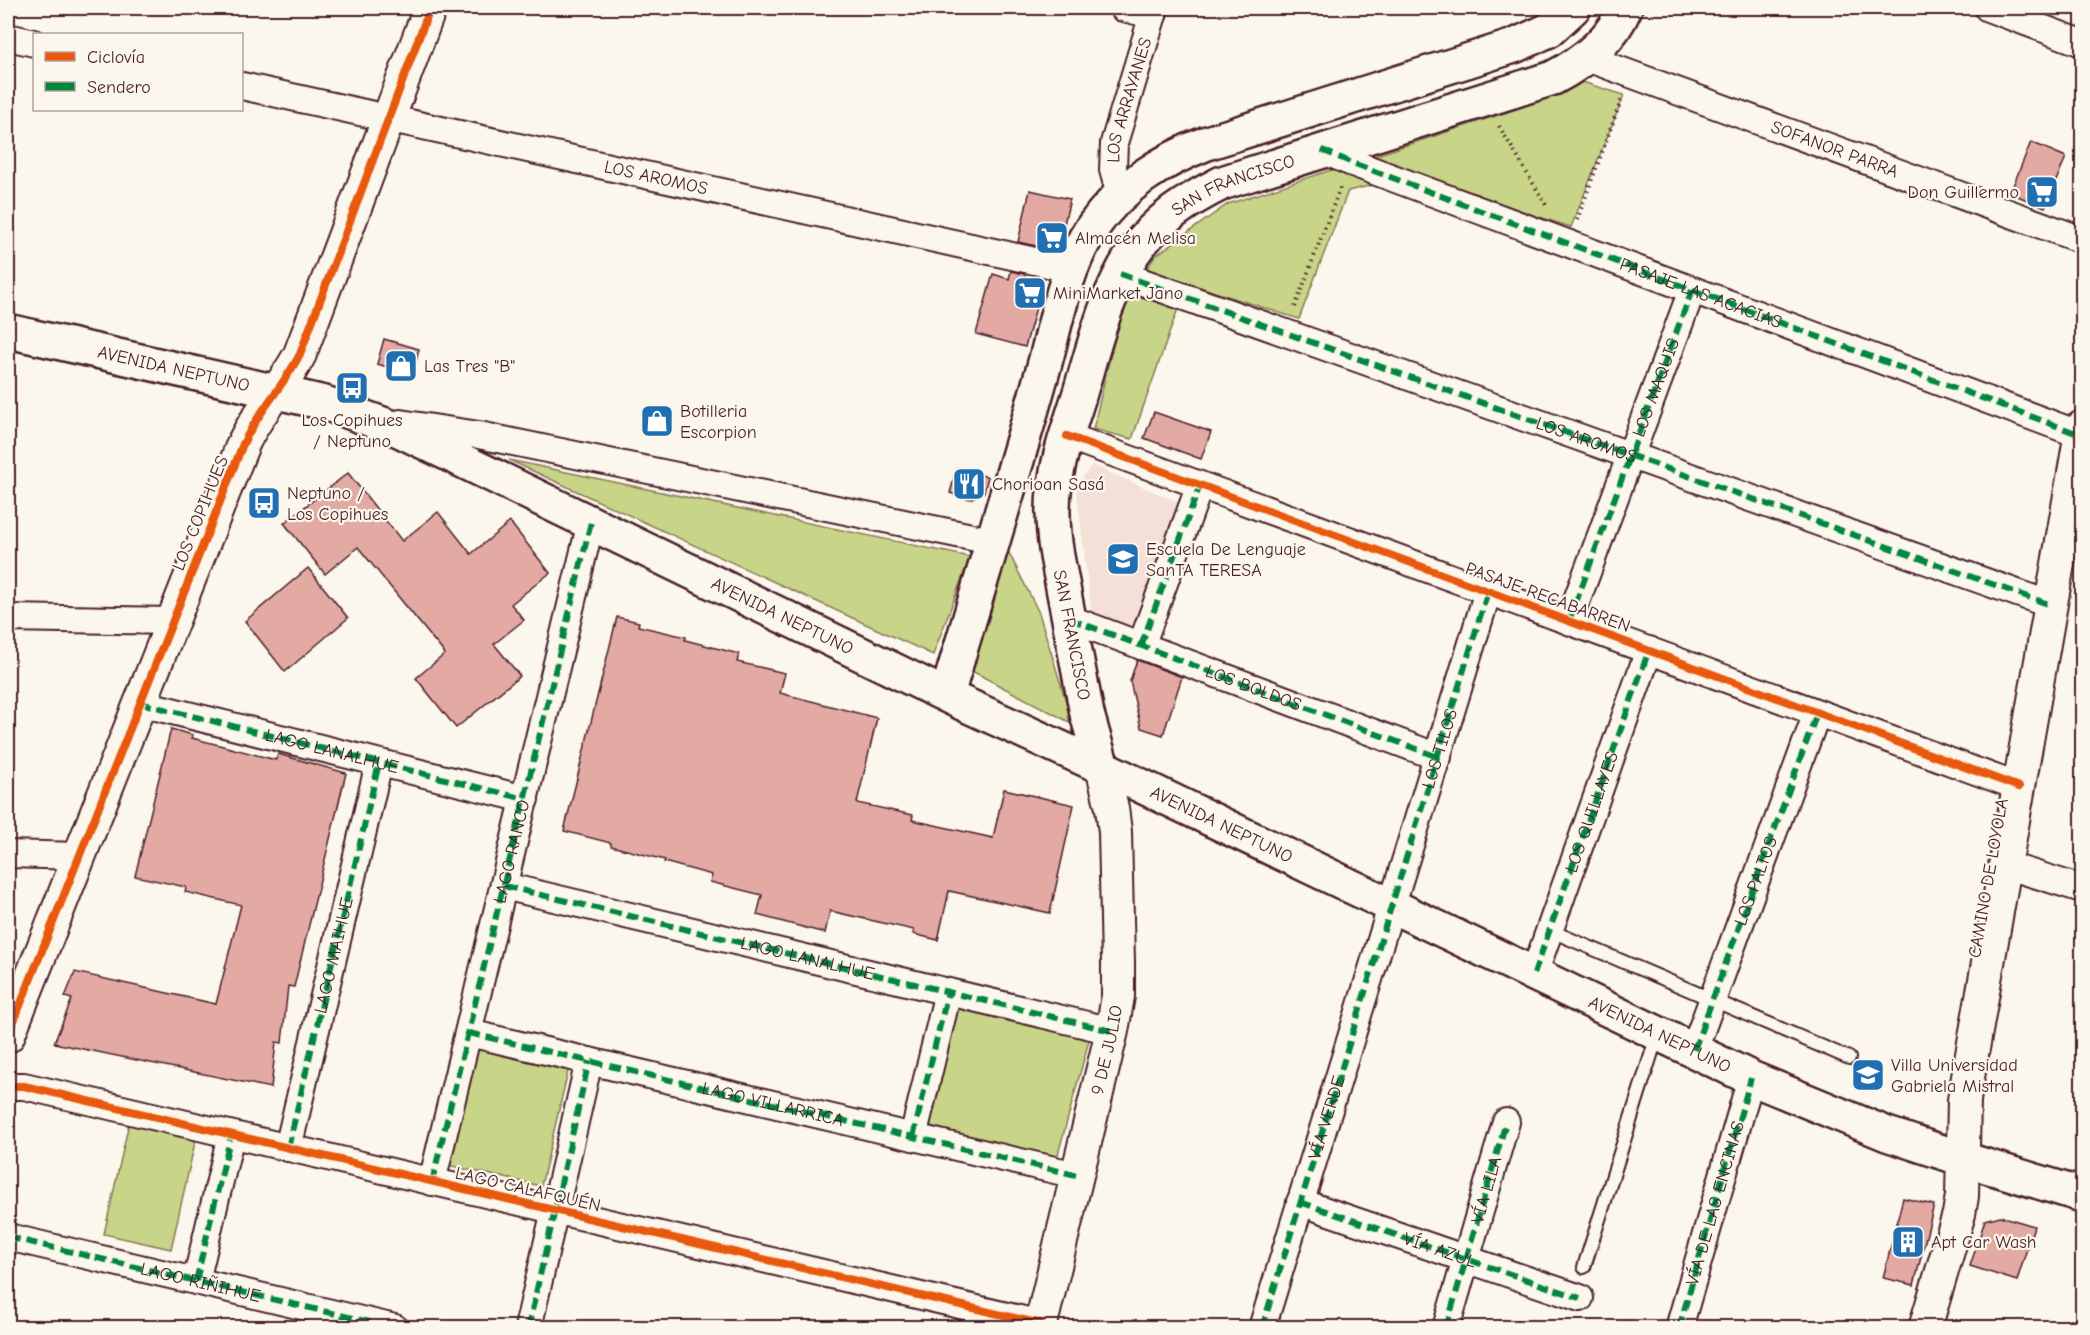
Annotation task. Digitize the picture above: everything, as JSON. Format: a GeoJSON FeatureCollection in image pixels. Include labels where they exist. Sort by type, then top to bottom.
{"type":"FeatureCollection","features":[{"type":"Feature","properties":{"kind":"main road"},"geometry":{"type":"LineString","coordinates":[[946,695],[1041,379],[1071,269],[1091,229],[1120,195],[1139,179],[1183,153],[1207,143],[1514,46],[1549,30],[1573,8]]}},
{"type":"Feature","properties":{"kind":"main road","name":"SAN FRANCISCO"},"geometry":{"type":"LineString","coordinates":[[1102,767],[1088,714],[1057,556],[1053,522],[1054,485],[1109,300],[1120,274],[1135,251],[1174,211],[1197,195],[1222,183],[1336,156],[1484,100],[1553,78],[1587,58],[1612,30],[1625,8]]}},
{"type":"Feature","properties":{"kind":"main road","name":"AVENIDA NEPTUNO"},"geometry":{"type":"LineString","coordinates":[[8,331],[325,403],[374,419],[946,695],[1102,767],[1751,1077],[1878,1130],[1963,1159],[2082,1195]]}},
{"type":"Feature","properties":{"kind":"street","name":"LOS COPIHUES"},"geometry":{"type":"LineString","coordinates":[[8,1036],[250,428],[287,377],[300,354],[430,8]]}},
{"type":"Feature","properties":{"kind":"street"},"geometry":{"type":"LineString","coordinates":[[1123,8],[1154,11]]}},
{"type":"Feature","properties":{"kind":"street"},"geometry":{"type":"LineString","coordinates":[[1988,8],[2082,43]]}},
{"type":"Feature","properties":{"kind":"street","name":"LOS ARRAYANES"},"geometry":{"type":"LineString","coordinates":[[1120,195],[1113,170],[1114,143],[1154,11]]}},
{"type":"Feature","properties":{"kind":"street"},"geometry":{"type":"LineString","coordinates":[[8,37],[33,43]]}},
{"type":"Feature","properties":{"kind":"street","name":"SOFANOR PARRA"},"geometry":{"type":"LineString","coordinates":[[1587,58],[2082,240]]}},
{"type":"Feature","properties":{"kind":"street","name":"LOS AROMOS"},"geometry":{"type":"LineString","coordinates":[[243,86],[1071,269]]}},
{"type":"Feature","properties":{"kind":"street","name":"PASAJE LAS ACACIAS"},"geometry":{"type":"LineString","coordinates":[[1336,156],[1692,290],[2082,431]]}},
{"type":"Feature","properties":{"kind":"street","name":"LOS AROMOS"},"geometry":{"type":"LineString","coordinates":[[1120,274],[2051,605]]}},
{"type":"Feature","properties":{"kind":"street","name":"LOS MAQUIS"},"geometry":{"type":"LineString","coordinates":[[1569,621],[1692,290]]}},
{"type":"Feature","properties":{"kind":"street","name":"AVENIDA NEPTUNO"},"geometry":{"type":"LineString","coordinates":[[374,419],[479,435],[991,541]]}},
{"type":"Feature","properties":{"kind":"street","name":"CAMINO DE LOYOLA"},"geometry":{"type":"LineString","coordinates":[[1925,1328],[1959,1214],[1962,1196],[1964,1100],[2082,431]]}},
{"type":"Feature","properties":{"kind":"street","name":"PASAJE RECABARREN"},"geometry":{"type":"LineString","coordinates":[[1067,436],[2019,787]]}},
{"type":"Feature","properties":{"kind":"street"},"geometry":{"type":"LineString","coordinates":[[1141,646],[1200,485]]}},
{"type":"Feature","properties":{"kind":"street","name":"LAGO RANCO"},"geometry":{"type":"LineString","coordinates":[[432,1182],[591,522]]}},
{"type":"Feature","properties":{"kind":"street","name":"LOS TILOS"},"geometry":{"type":"LineString","coordinates":[[1392,906],[1488,591]]}},
{"type":"Feature","properties":{"kind":"street"},"geometry":{"type":"LineString","coordinates":[[8,618],[172,621]]}},
{"type":"Feature","properties":{"kind":"street","name":"LOS BOLDOS"},"geometry":{"type":"LineString","coordinates":[[1070,620],[1438,757]]}},
{"type":"Feature","properties":{"kind":"street","name":"LOS QUILLAYES"},"geometry":{"type":"LineString","coordinates":[[1534,974],[1649,650]]}},
{"type":"Feature","properties":{"kind":"street","name":"LAGO LANALHUE"},"geometry":{"type":"LineString","coordinates":[[140,703],[525,799]]}},
{"type":"Feature","properties":{"kind":"street","name":"LOS PALTOS"},"geometry":{"type":"LineString","coordinates":[[1694,1050],[1817,713]]}},
{"type":"Feature","properties":{"kind":"street","name":"LAGO MAIHUE"},"geometry":{"type":"LineString","coordinates":[[288,1148],[379,763]]}},
{"type":"Feature","properties":{"kind":"street","name":"9 DE JULIO"},"geometry":{"type":"LineString","coordinates":[[1040,1326],[1112,1031],[1118,996],[1115,832],[1102,767]]}},
{"type":"Feature","properties":{"kind":"street"},"geometry":{"type":"LineString","coordinates":[[8,854],[79,856]]}},
{"type":"Feature","properties":{"kind":"street"},"geometry":{"type":"LineString","coordinates":[[2005,865],[2082,888]]}},
{"type":"Feature","properties":{"kind":"street","name":"LAGO LANALHUE"},"geometry":{"type":"LineString","coordinates":[[504,886],[1112,1031]]}},
{"type":"Feature","properties":{"kind":"street","name":"VÍA VERDE"},"geometry":{"type":"LineString","coordinates":[[1262,1328],[1392,906]]}},
{"type":"Feature","properties":{"kind":"street"},"geometry":{"type":"LineString","coordinates":[[913,1137],[948,992]]}},
{"type":"Feature","properties":{"kind":"street","name":"LAGO VILLARRICA"},"geometry":{"type":"LineString","coordinates":[[469,1033],[1076,1175]]}},
{"type":"Feature","properties":{"kind":"street"},"geometry":{"type":"LineString","coordinates":[[528,1328],[589,1061]]}},
{"type":"Feature","properties":{"kind":"street","name":"VÍA DE LAS ENCINAS"},"geometry":{"type":"LineString","coordinates":[[1679,1328],[1751,1077]]}},
{"type":"Feature","properties":{"kind":"street","name":"LAGO CALAFQUÉN"},"geometry":{"type":"LineString","coordinates":[[8,1086],[24,1086],[231,1134],[1040,1326]]}},
{"type":"Feature","properties":{"kind":"street","name":"VÍA LILA"},"geometry":{"type":"LineString","coordinates":[[1446,1328],[1506,1122]]}},
{"type":"Feature","properties":{"kind":"street"},"geometry":{"type":"LineString","coordinates":[[196,1281],[231,1134]]}},
{"type":"Feature","properties":{"kind":"street","name":"VÍA AZUL"},"geometry":{"type":"LineString","coordinates":[[1300,1202],[1580,1298]]}},
{"type":"Feature","properties":{"kind":"street","name":"LAGO RIÑIHUE"},"geometry":{"type":"LineString","coordinates":[[8,1237],[394,1328]]}},
{"type":"Feature","properties":{"kind":"lane"},"geometry":{"type":"LineString","coordinates":[[1549,930],[1849,1058]]}},
{"type":"Feature","properties":{"kind":"lane"},"geometry":{"type":"LineString","coordinates":[[1584,1267],[1658,1033]]}},
{"type":"Feature","properties":{"kind":"path"},"geometry":{"type":"LineString","coordinates":[[1568,243],[1631,74]]}},
{"type":"Feature","properties":{"kind":"path"},"geometry":{"type":"LineString","coordinates":[[1484,100],[1568,243]]}},
{"type":"Feature","properties":{"kind":"path"},"geometry":{"type":"LineString","coordinates":[[1285,333],[1336,156]]}},
{"type":"Feature","properties":{"kind":"shaded area","name":"Escuela De Lenguaje SanTA TERESA"},"geometry":{"type":"Polygon","coordinates":[[[1092,465],[1180,503],[1137,627],[1092,616],[1076,486],[1092,465]]]}},
{"type":"Feature","properties":{"kind":"green space"},"geometry":{"type":"Polygon","coordinates":[[[1579,81],[1624,95],[1571,227],[1412,176],[1348,191],[1299,319],[1187,283],[1132,439],[1093,429],[1122,307],[1155,256],[1228,204],[1538,102],[1579,81]]]}},
{"type":"Feature","properties":{"kind":"green space"},"geometry":{"type":"Polygon","coordinates":[[[509,460],[970,557],[933,655],[509,460]]]}},
{"type":"Feature","properties":{"kind":"green space"},"geometry":{"type":"Polygon","coordinates":[[[1003,541],[1039,613],[1073,724],[970,670],[1003,541]]]}},
{"type":"Feature","properties":{"kind":"green space"},"geometry":{"type":"Polygon","coordinates":[[[955,1000],[1091,1033],[1057,1158],[926,1125],[955,1000]]]}},
{"type":"Feature","properties":{"kind":"green space"},"geometry":{"type":"Polygon","coordinates":[[[476,1045],[569,1067],[541,1186],[447,1165],[476,1045]]]}},
{"type":"Feature","properties":{"kind":"green space"},"geometry":{"type":"Polygon","coordinates":[[[129,1123],[196,1138],[171,1249],[104,1234],[129,1123]]]}},
{"type":"Feature","properties":{"kind":"building"},"geometry":{"type":"Polygon","coordinates":[[[2031,142],[2066,157],[2045,207],[2010,193],[2031,142]]]}},
{"type":"Feature","properties":{"kind":"building"},"geometry":{"type":"Polygon","coordinates":[[[1030,190],[1070,199],[1061,237],[1045,248],[1018,242],[1030,190]]]}},
{"type":"Feature","properties":{"kind":"building"},"geometry":{"type":"Polygon","coordinates":[[[1011,271],[1024,274],[1039,297],[1025,347],[976,334],[993,274],[1009,279],[1011,271]]]}},
{"type":"Feature","properties":{"kind":"building"},"geometry":{"type":"Polygon","coordinates":[[[384,339],[419,349],[413,374],[377,364],[384,339]]]}},
{"type":"Feature","properties":{"kind":"building"},"geometry":{"type":"Polygon","coordinates":[[[1154,412],[1211,432],[1201,459],[1144,438],[1154,412]]]}},
{"type":"Feature","properties":{"kind":"building","name":"Chorioan Sasá"},"geometry":{"type":"Polygon","coordinates":[[[957,468],[988,477],[984,492],[970,499],[950,493],[957,468]]]}},
{"type":"Feature","properties":{"kind":"building"},"geometry":{"type":"Polygon","coordinates":[[[348,473],[402,541],[438,512],[471,554],[510,522],[550,573],[511,604],[524,620],[494,644],[520,676],[456,728],[416,678],[445,654],[358,547],[325,574],[284,523],[348,473]]]}},
{"type":"Feature","properties":{"kind":"building"},"geometry":{"type":"Polygon","coordinates":[[[308,568],[348,618],[285,672],[245,621],[308,568]]]}},
{"type":"Feature","properties":{"kind":"building"},"geometry":{"type":"Polygon","coordinates":[[[617,617],[639,622],[638,626],[686,637],[685,640],[739,654],[737,662],[785,673],[780,693],[877,718],[857,803],[913,815],[912,820],[993,838],[1004,789],[1074,805],[1050,913],[949,891],[938,940],[913,934],[914,930],[830,911],[825,933],[757,915],[762,895],[710,882],[712,875],[611,846],[611,843],[564,831],[617,617]]]}},
{"type":"Feature","properties":{"kind":"building"},"geometry":{"type":"Polygon","coordinates":[[[1137,660],[1182,677],[1163,735],[1141,728],[1130,681],[1137,660]]]}},
{"type":"Feature","properties":{"kind":"building"},"geometry":{"type":"Polygon","coordinates":[[[171,729],[193,735],[192,738],[276,760],[278,754],[346,773],[294,987],[288,986],[282,1043],[276,1042],[271,1088],[54,1043],[72,999],[65,997],[75,972],[216,1004],[241,905],[185,892],[186,887],[135,876],[171,729]]]}},
{"type":"Feature","properties":{"kind":"building","name":"Apt Car Wash"},"geometry":{"type":"Polygon","coordinates":[[[1903,1198],[1934,1205],[1914,1285],[1883,1278],[1903,1198]]]}},
{"type":"Feature","properties":{"kind":"building"},"geometry":{"type":"Polygon","coordinates":[[[2000,1216],[2034,1226],[2017,1281],[1970,1266],[1985,1220],[2000,1216]]]}},
{"type":"Feature","properties":{"kind":"marked path"},"geometry":{"type":"LineString","coordinates":[[1322,150],[2081,435]]}},
{"type":"Feature","properties":{"kind":"marked path"},"geometry":{"type":"LineString","coordinates":[[1120,274],[2051,605]]}},
{"type":"Feature","properties":{"kind":"marked path"},"geometry":{"type":"LineString","coordinates":[[1569,621],[1692,290]]}},
{"type":"Feature","properties":{"kind":"marked path"},"geometry":{"type":"LineString","coordinates":[[1141,646],[1200,485]]}},
{"type":"Feature","properties":{"kind":"marked path"},"geometry":{"type":"LineString","coordinates":[[432,1182],[591,522]]}},
{"type":"Feature","properties":{"kind":"marked path"},"geometry":{"type":"LineString","coordinates":[[1262,1328],[1488,591]]}},
{"type":"Feature","properties":{"kind":"marked path"},"geometry":{"type":"LineString","coordinates":[[1070,619],[1438,757]]}},
{"type":"Feature","properties":{"kind":"marked path"},"geometry":{"type":"LineString","coordinates":[[1534,974],[1649,650]]}},
{"type":"Feature","properties":{"kind":"marked path"},"geometry":{"type":"LineString","coordinates":[[140,703],[525,799]]}},
{"type":"Feature","properties":{"kind":"marked path"},"geometry":{"type":"LineString","coordinates":[[1694,1050],[1817,713]]}},
{"type":"Feature","properties":{"kind":"marked path"},"geometry":{"type":"LineString","coordinates":[[288,1148],[379,763]]}},
{"type":"Feature","properties":{"kind":"marked path"},"geometry":{"type":"LineString","coordinates":[[504,886],[1112,1031]]}},
{"type":"Feature","properties":{"kind":"marked path"},"geometry":{"type":"LineString","coordinates":[[913,1137],[948,992]]}},
{"type":"Feature","properties":{"kind":"marked path"},"geometry":{"type":"LineString","coordinates":[[469,1033],[1076,1175]]}},
{"type":"Feature","properties":{"kind":"marked path"},"geometry":{"type":"LineString","coordinates":[[528,1328],[589,1061]]}},
{"type":"Feature","properties":{"kind":"marked path"},"geometry":{"type":"LineString","coordinates":[[1679,1328],[1751,1078]]}},
{"type":"Feature","properties":{"kind":"marked path"},"geometry":{"type":"LineString","coordinates":[[1446,1328],[1506,1122]]}},
{"type":"Feature","properties":{"kind":"marked path"},"geometry":{"type":"LineString","coordinates":[[196,1281],[231,1135]]}},
{"type":"Feature","properties":{"kind":"marked path"},"geometry":{"type":"LineString","coordinates":[[1300,1202],[1580,1298]]}},
{"type":"Feature","properties":{"kind":"marked path"},"geometry":{"type":"LineString","coordinates":[[8,1237],[395,1328]]}},
{"type":"Feature","properties":{"kind":"cycle path"},"geometry":{"type":"LineString","coordinates":[[8,1036],[243,444],[300,354],[430,8]]}},
{"type":"Feature","properties":{"kind":"cycle path"},"geometry":{"type":"LineString","coordinates":[[1067,436],[2019,787]]}},
{"type":"Feature","properties":{"kind":"cycle path"},"geometry":{"type":"LineString","coordinates":[[8,1086],[24,1086],[1041,1324]]}},
{"type":"Feature","properties":{"kind":"place","name":"Don Guillermo"},"geometry":{"type":"Point","coordinates":[2042,192]}},
{"type":"Feature","properties":{"kind":"place","name":"Almacén Melisa"},"geometry":{"type":"Point","coordinates":[1052,238]}},
{"type":"Feature","properties":{"kind":"place","name":"MiniMarket Jano"},"geometry":{"type":"Point","coordinates":[1030,293]}},
{"type":"Feature","properties":{"kind":"place","name":"Las Tres \"B\""},"geometry":{"type":"Point","coordinates":[401,366]}},
{"type":"Feature","properties":{"kind":"place","name":"Los Copihues / Neptuno"},"geometry":{"type":"Point","coordinates":[352,388]}},
{"type":"Feature","properties":{"kind":"place","name":"Botilleria Escorpion"},"geometry":{"type":"Point","coordinates":[657,421]}},
{"type":"Feature","properties":{"kind":"place","name":"Chorioan Sasá"},"geometry":{"type":"Point","coordinates":[969,484]}},
{"type":"Feature","properties":{"kind":"place","name":"Neptuno / Los Copihues"},"geometry":{"type":"Point","coordinates":[264,503]}},
{"type":"Feature","properties":{"kind":"place","name":"Escuela De Lenguaje SanTA TERESA"},"geometry":{"type":"Point","coordinates":[1123,559]}},
{"type":"Feature","properties":{"kind":"place","name":"Villa Universidad Gabriela Mistral"},"geometry":{"type":"Point","coordinates":[1868,1075]}},
{"type":"Feature","properties":{"kind":"place","name":"Apt Car Wash"},"geometry":{"type":"Point","coordinates":[1908,1242]}}]}
